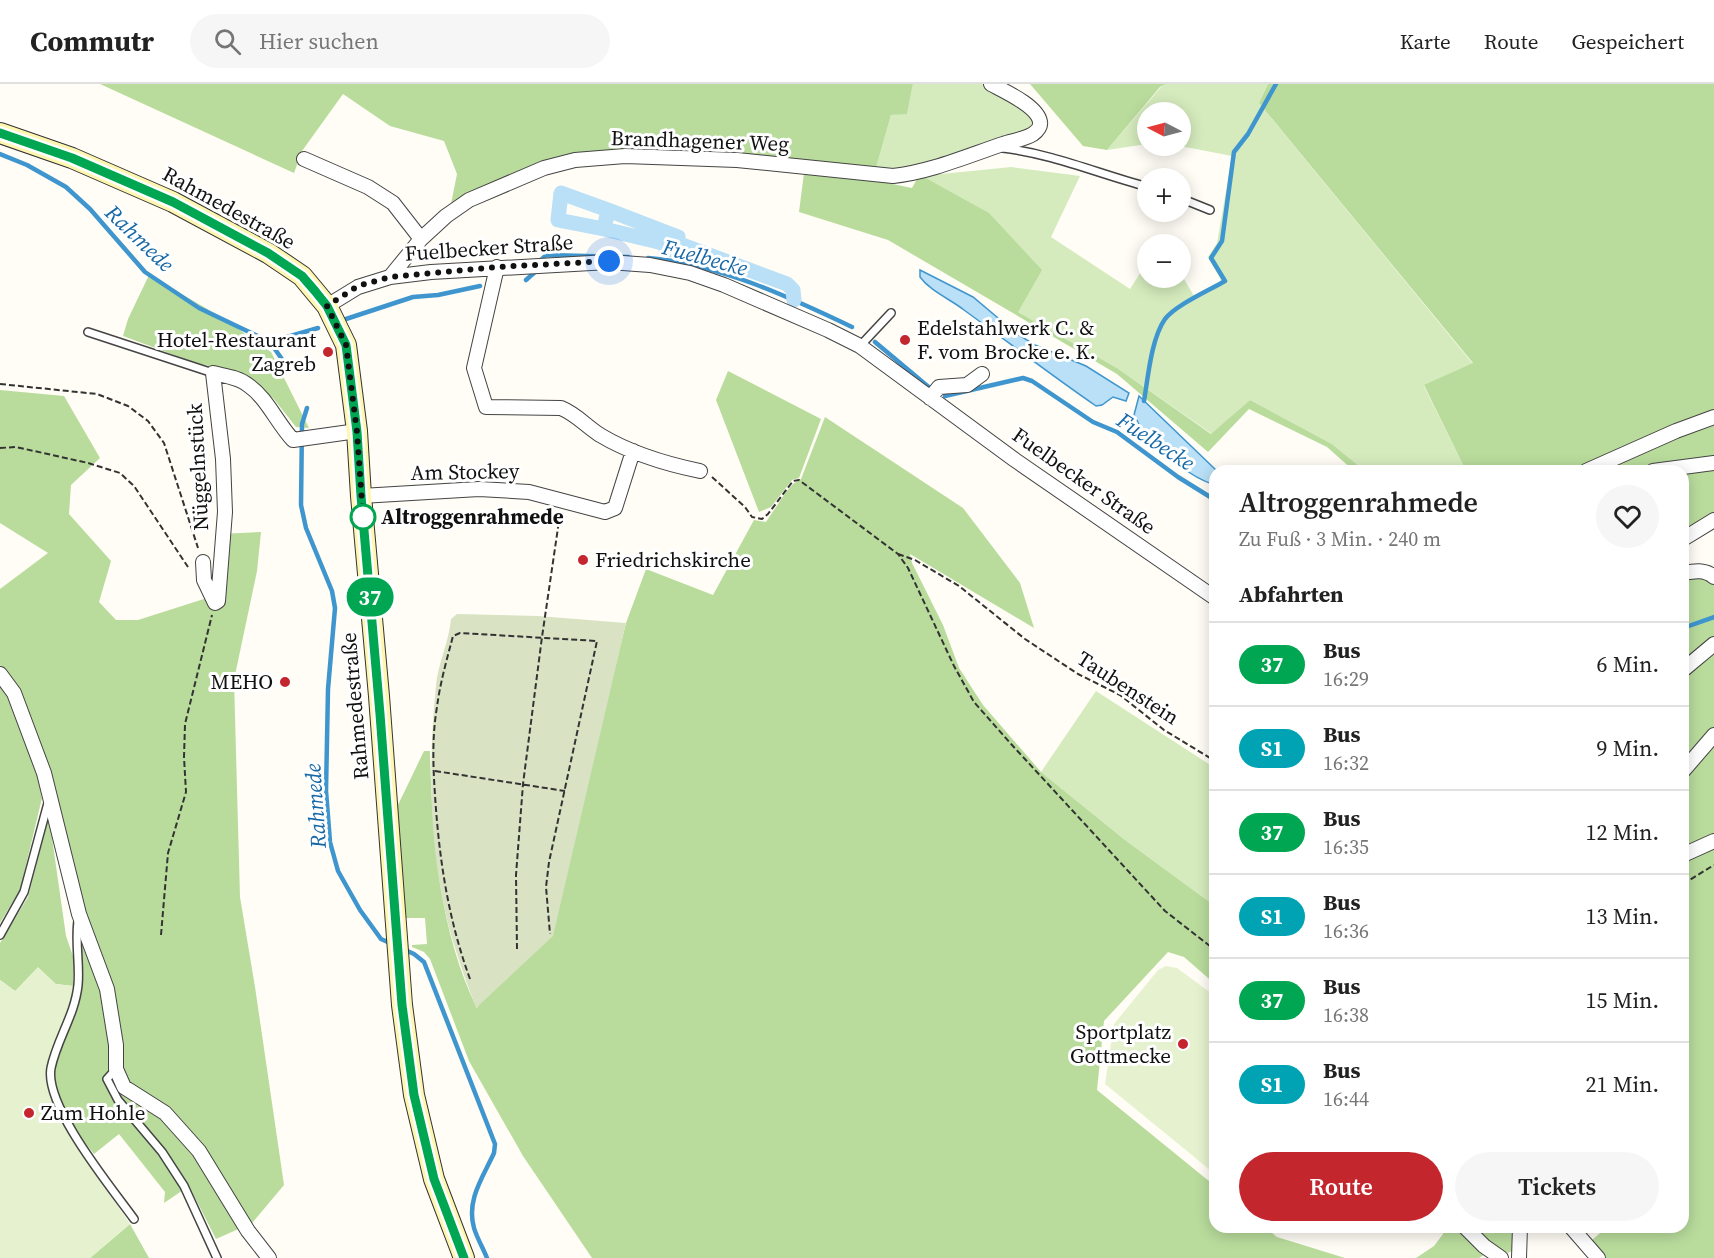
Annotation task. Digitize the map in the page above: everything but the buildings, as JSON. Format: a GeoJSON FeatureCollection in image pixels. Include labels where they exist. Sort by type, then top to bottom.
{"type":"FeatureCollection","features":[{"type":"Feature","properties":{"kind":"main road","name":"Rahmedestraße"},"geometry":{"type":"LineString","coordinates":[[0,133],[72,158],[173,202],[268,253],[302,276],[327,306],[346,345],[357,432],[397,956],[414,1095],[434,1179],[464,1258]]}},
{"type":"Feature","properties":{"kind":"street","name":"Brandhagener Weg"},"geometry":{"type":"LineString","coordinates":[[390,277],[421,238],[469,200],[544,168],[575,160],[625,156],[737,160],[892,176],[911,174],[1034,134],[1040,128],[1035,112],[991,84]]}},
{"type":"Feature","properties":{"kind":"street"},"geometry":{"type":"LineString","coordinates":[[304,159],[368,187],[393,203],[421,238]]}},
{"type":"Feature","properties":{"kind":"street","name":"Fuelbecker Straße"},"geometry":{"type":"LineString","coordinates":[[327,306],[358,286],[390,277],[497,267],[609,261],[650,265],[690,273],[724,285],[860,346],[1015,460],[1209,594]]}},
{"type":"Feature","properties":{"kind":"street"},"geometry":{"type":"LineString","coordinates":[[497,267],[474,368],[486,406],[561,408],[571,412],[599,434],[633,451],[675,466],[700,471]]}},
{"type":"Feature","properties":{"kind":"street","name":"Nüggelnstück"},"geometry":{"type":"LineString","coordinates":[[215,603],[218,601],[225,512],[223,459],[213,373],[234,378],[248,385],[262,399],[292,440],[308,436],[357,432]]}},
{"type":"Feature","properties":{"kind":"street"},"geometry":{"type":"LineString","coordinates":[[930,398],[939,387],[967,385],[982,374]]}},
{"type":"Feature","properties":{"kind":"street"},"geometry":{"type":"LineString","coordinates":[[1599,465],[1654,440],[1714,417]]}},
{"type":"Feature","properties":{"kind":"street","name":"Am Stockey"},"geometry":{"type":"LineString","coordinates":[[361,496],[479,489],[529,492],[605,512],[615,508],[633,451]]}},
{"type":"Feature","properties":{"kind":"street"},"geometry":{"type":"LineString","coordinates":[[1689,466],[1714,463]]}},
{"type":"Feature","properties":{"kind":"street"},"geometry":{"type":"LineString","coordinates":[[1689,535],[1714,520]]}},
{"type":"Feature","properties":{"kind":"street"},"geometry":{"type":"LineString","coordinates":[[203,562],[204,580],[215,603]]}},
{"type":"Feature","properties":{"kind":"street"},"geometry":{"type":"LineString","coordinates":[[1689,572],[1708,572],[1714,577]]}},
{"type":"Feature","properties":{"kind":"street"},"geometry":{"type":"LineString","coordinates":[[1689,665],[1714,644]]}},
{"type":"Feature","properties":{"kind":"street"},"geometry":{"type":"LineString","coordinates":[[0,674],[14,693],[44,773],[79,914],[107,989],[116,1046],[116,1069],[124,1087],[165,1113],[199,1151],[249,1231],[269,1258]]}},
{"type":"Feature","properties":{"kind":"street"},"geometry":{"type":"LineString","coordinates":[[1689,764],[1714,735]]}},
{"type":"Feature","properties":{"kind":"street"},"geometry":{"type":"LineString","coordinates":[[1689,852],[1714,841]]}},
{"type":"Feature","properties":{"kind":"street"},"geometry":{"type":"LineString","coordinates":[[1471,1233],[1501,1258]]}},
{"type":"Feature","properties":{"kind":"street"},"geometry":{"type":"LineString","coordinates":[[1519,1258],[1520,1233]]}},
{"type":"Feature","properties":{"kind":"street"},"geometry":{"type":"LineString","coordinates":[[1576,1233],[1598,1258]]}},
{"type":"Feature","properties":{"kind":"lane","name":"Brandhagener Weg"},"geometry":{"type":"LineString","coordinates":[[994,147],[1023,151],[1072,163],[1137,184]]}},
{"type":"Feature","properties":{"kind":"lane"},"geometry":{"type":"LineString","coordinates":[[1191,202],[1210,210]]}},
{"type":"Feature","properties":{"kind":"lane"},"geometry":{"type":"LineString","coordinates":[[860,346],[891,313]]}},
{"type":"Feature","properties":{"kind":"lane","name":"Nüggelnstück"},"geometry":{"type":"LineString","coordinates":[[88,332],[213,373]]}},
{"type":"Feature","properties":{"kind":"lane"},"geometry":{"type":"LineString","coordinates":[[0,935],[24,892],[49,800]]}},
{"type":"Feature","properties":{"kind":"lane"},"geometry":{"type":"LineString","coordinates":[[79,914],[76,935],[78,985],[74,1010],[57,1048],[51,1071],[52,1088],[64,1119],[134,1219]]}},
{"type":"Feature","properties":{"kind":"lane"},"geometry":{"type":"LineString","coordinates":[[116,1069],[107,1079],[118,1100],[162,1152],[184,1186],[217,1258]]}},
{"type":"Feature","properties":{"kind":"path","name":"Nüggelnstück"},"geometry":{"type":"LineString","coordinates":[[0,384],[98,394],[128,406],[148,421],[164,443],[203,562]]}},
{"type":"Feature","properties":{"kind":"path","name":"Nüggelnstück"},"geometry":{"type":"LineString","coordinates":[[0,448],[16,447],[88,463],[120,473],[134,486],[192,573],[204,580]]}},
{"type":"Feature","properties":{"kind":"path"},"geometry":{"type":"LineString","coordinates":[[700,471],[710,475],[746,507],[752,517],[762,519],[793,481],[799,480],[898,554],[908,568],[954,666],[974,702],[1165,911],[1209,945]]}},
{"type":"Feature","properties":{"kind":"path"},"geometry":{"type":"LineString","coordinates":[[517,949],[516,874],[524,784],[562,500]]}},
{"type":"Feature","properties":{"kind":"path","name":"Taubenstein"},"geometry":{"type":"LineString","coordinates":[[898,554],[915,560],[959,586],[1024,639],[1078,674],[1120,695],[1164,730],[1209,757]]}},
{"type":"Feature","properties":{"kind":"path"},"geometry":{"type":"LineString","coordinates":[[161,935],[168,853],[186,792],[185,724],[215,603]]}},
{"type":"Feature","properties":{"kind":"path"},"geometry":{"type":"LineString","coordinates":[[470,979],[457,943],[446,894],[437,834],[434,771],[436,708],[453,636],[460,633],[597,641],[549,862],[546,887],[550,934]]}},
{"type":"Feature","properties":{"kind":"path"},"geometry":{"type":"LineString","coordinates":[[434,771],[565,791]]}},
{"type":"Feature","properties":{"kind":"path"},"geometry":{"type":"LineString","coordinates":[[1689,880],[1714,865]]}},
{"type":"Feature","properties":{"kind":"green space"},"geometry":{"type":"Polygon","coordinates":[[[100,84],[913,84],[907,114],[891,115],[876,168],[631,152],[507,177],[451,204],[457,174],[444,141],[390,126],[343,94],[302,151],[294,173],[100,84]]]}},
{"type":"Feature","properties":{"kind":"green space"},"geometry":{"type":"Polygon","coordinates":[[[913,84],[982,84],[1018,104],[1033,118],[1034,126],[1027,132],[915,168],[876,168],[891,115],[907,113],[913,84]]]}},
{"type":"Feature","properties":{"kind":"green space"},"geometry":{"type":"Polygon","coordinates":[[[1030,84],[1166,84],[1160,87],[1147,102],[1137,102],[1137,114],[1107,150],[1083,146],[1030,84]]]}},
{"type":"Feature","properties":{"kind":"green space"},"geometry":{"type":"Polygon","coordinates":[[[1166,84],[1268,84],[1259,103],[1473,364],[1424,386],[1463,465],[1358,465],[1332,444],[1250,400],[1212,434],[1117,368],[1018,312],[922,176],[1011,167],[1080,176],[1051,237],[1130,289],[1137,278],[1137,288],[1189,288],[1194,296],[1222,282],[1208,257],[1217,243],[1232,156],[1191,148],[1191,102],[1148,102],[1166,84]]]}},
{"type":"Feature","properties":{"kind":"green space"},"geometry":{"type":"Polygon","coordinates":[[[1268,84],[1714,84],[1714,514],[1689,529],[1689,465],[1463,465],[1424,385],[1473,363],[1259,103],[1268,84]]]}},
{"type":"Feature","properties":{"kind":"green space"},"geometry":{"type":"Polygon","coordinates":[[[1137,115],[1137,146],[1107,150],[1137,115]]]}},
{"type":"Feature","properties":{"kind":"green space"},"geometry":{"type":"Polygon","coordinates":[[[804,173],[868,179],[912,188],[917,179],[922,176],[989,213],[1042,270],[1018,312],[1117,368],[1211,434],[1250,400],[1332,444],[1358,465],[1347,465],[1327,447],[1249,409],[1208,452],[1117,374],[888,240],[799,212],[804,173]]]}},
{"type":"Feature","properties":{"kind":"green space"},"geometry":{"type":"Polygon","coordinates":[[[149,275],[221,317],[271,352],[309,428],[296,427],[273,398],[249,380],[226,370],[193,362],[123,336],[128,319],[149,275]]]}},
{"type":"Feature","properties":{"kind":"green space"},"geometry":{"type":"Polygon","coordinates":[[[728,371],[821,419],[799,478],[792,480],[771,507],[759,512],[716,400],[728,371]]]}},
{"type":"Feature","properties":{"kind":"green space"},"geometry":{"type":"Polygon","coordinates":[[[0,390],[64,396],[100,458],[71,485],[69,514],[111,561],[99,602],[116,620],[138,620],[207,598],[213,592],[220,534],[261,532],[257,571],[234,680],[240,897],[284,1185],[252,1223],[216,1239],[189,1186],[164,1203],[165,1192],[119,1134],[94,1154],[70,1124],[59,1102],[53,1079],[57,1058],[81,996],[80,939],[85,923],[46,769],[22,694],[0,665],[0,589],[48,553],[0,523],[0,390]]]}},
{"type":"Feature","properties":{"kind":"green space"},"geometry":{"type":"Polygon","coordinates":[[[825,417],[963,508],[1020,583],[1034,628],[910,554],[912,563],[943,625],[959,668],[983,705],[1041,772],[1125,840],[1209,902],[1209,979],[1184,957],[1168,952],[1104,1021],[1097,1090],[1209,1181],[1209,1233],[1272,1233],[1277,1237],[1345,1258],[592,1258],[523,1156],[469,1061],[430,959],[424,952],[412,947],[412,945],[427,944],[425,918],[406,918],[397,807],[424,751],[430,751],[436,849],[446,915],[464,978],[477,1008],[599,733],[626,623],[646,569],[713,595],[754,520],[766,522],[786,492],[801,479],[825,417]]]}},
{"type":"Feature","properties":{"kind":"green space"},"geometry":{"type":"Polygon","coordinates":[[[1705,576],[1714,582],[1714,637],[1689,659],[1689,577],[1705,576]]]}},
{"type":"Feature","properties":{"kind":"green space"},"geometry":{"type":"Polygon","coordinates":[[[457,614],[538,616],[626,623],[553,936],[476,1008],[448,924],[441,891],[431,788],[436,685],[451,619],[457,614]]]}},
{"type":"Feature","properties":{"kind":"green space"},"geometry":{"type":"Polygon","coordinates":[[[1714,654],[1714,727],[1689,756],[1689,674],[1714,654]]]}},
{"type":"Feature","properties":{"kind":"green space"},"geometry":{"type":"Polygon","coordinates":[[[0,686],[10,699],[37,773],[42,798],[20,890],[0,923],[0,686]]]}},
{"type":"Feature","properties":{"kind":"green space"},"geometry":{"type":"Polygon","coordinates":[[[1096,691],[1209,764],[1209,902],[1125,840],[1041,772],[1096,691]]]}},
{"type":"Feature","properties":{"kind":"green space"},"geometry":{"type":"Polygon","coordinates":[[[1714,742],[1714,1258],[1605,1258],[1592,1240],[1600,1233],[1689,1233],[1689,771],[1714,742]]]}},
{"type":"Feature","properties":{"kind":"green space"},"geometry":{"type":"Polygon","coordinates":[[[49,817],[66,936],[74,959],[73,986],[56,984],[15,991],[0,980],[0,943],[28,897],[49,817]]]}},
{"type":"Feature","properties":{"kind":"green space","name":"Sportplatz Gottmecke"},"geometry":{"type":"Polygon","coordinates":[[[1166,966],[1177,968],[1209,992],[1209,1169],[1105,1084],[1114,1024],[1158,970],[1166,966]]]}},
{"type":"Feature","properties":{"kind":"green space","name":"Zum Hohle"},"geometry":{"type":"Polygon","coordinates":[[[38,967],[56,984],[73,986],[71,1007],[52,1051],[47,1070],[53,1103],[62,1123],[130,1224],[90,1258],[0,1258],[0,980],[15,991],[38,967]]]}},
{"type":"Feature","properties":{"kind":"green space"},"geometry":{"type":"Polygon","coordinates":[[[130,1224],[149,1258],[90,1258],[130,1224]]]}},
{"type":"Feature","properties":{"kind":"green space"},"geometry":{"type":"Polygon","coordinates":[[[1462,1233],[1484,1255],[1479,1258],[1416,1258],[1434,1246],[1443,1234],[1462,1233]]]}},
{"type":"Feature","properties":{"kind":"green space"},"geometry":{"type":"Polygon","coordinates":[[[1479,1233],[1514,1233],[1512,1251],[1508,1253],[1489,1242],[1479,1233]]]}},
{"type":"Feature","properties":{"kind":"water"},"geometry":{"type":"Polygon","coordinates":[[[920,270],[973,297],[1017,334],[1035,345],[1086,366],[1129,393],[1126,401],[1113,397],[1102,405],[1096,406],[929,287],[920,277],[920,270]]]}},
{"type":"Feature","properties":{"kind":"water"},"geometry":{"type":"Polygon","coordinates":[[[1139,396],[1211,465],[1209,482],[1176,463],[1157,447],[1143,432],[1134,415],[1139,396]]]}},
{"type":"Feature","properties":{"kind":"waterway"},"geometry":{"type":"LineString","coordinates":[[1144,401],[1153,348],[1165,319],[1184,303],[1225,281],[1211,258],[1222,241],[1234,152],[1248,134],[1276,84]]}},
{"type":"Feature","properties":{"kind":"waterway","name":"Rahmede"},"geometry":{"type":"LineString","coordinates":[[0,154],[27,165],[66,187],[90,209],[145,272],[199,308],[270,342],[286,365]]}},
{"type":"Feature","properties":{"kind":"waterway"},"geometry":{"type":"LineString","coordinates":[[561,193],[608,210],[604,229],[558,220],[561,193]]}},
{"type":"Feature","properties":{"kind":"waterway"},"geometry":{"type":"LineString","coordinates":[[677,243],[678,237],[608,210],[604,229],[667,244],[666,250],[676,249],[677,243],[787,284],[793,290],[794,300]]}},
{"type":"Feature","properties":{"kind":"waterway","name":"Fuelbecke"},"geometry":{"type":"LineString","coordinates":[[542,259],[546,255],[628,257]]}},
{"type":"Feature","properties":{"kind":"waterway","name":"Fuelbecke"},"geometry":{"type":"LineString","coordinates":[[648,258],[675,261],[727,275],[804,304],[852,327]]}},
{"type":"Feature","properties":{"kind":"waterway","name":"Fuelbecke"},"geometry":{"type":"LineString","coordinates":[[526,280],[535,272]]}},
{"type":"Feature","properties":{"kind":"waterway","name":"Fuelbecke"},"geometry":{"type":"LineString","coordinates":[[346,319],[413,297],[438,295],[480,286]]}},
{"type":"Feature","properties":{"kind":"waterway","name":"Fuelbecke"},"geometry":{"type":"LineString","coordinates":[[270,342],[318,328]]}},
{"type":"Feature","properties":{"kind":"waterway","name":"Fuelbecke"},"geometry":{"type":"LineString","coordinates":[[875,342],[931,389]]}},
{"type":"Feature","properties":{"kind":"waterway","name":"Fuelbecke"},"geometry":{"type":"LineString","coordinates":[[945,396],[1023,378],[1032,381],[1093,422],[1117,432],[1178,477],[1209,496]]}},
{"type":"Feature","properties":{"kind":"waterway","name":"Rahmede"},"geometry":{"type":"LineString","coordinates":[[307,408],[302,424],[301,505],[306,528],[332,591],[335,608],[328,689],[326,791],[330,842],[338,871],[360,910],[381,939],[392,944]]}},
{"type":"Feature","properties":{"kind":"waterway","name":"Fuelbecke"},"geometry":{"type":"LineString","coordinates":[[1689,626],[1714,617]]}},
{"type":"Feature","properties":{"kind":"waterway","name":"Rahmede"},"geometry":{"type":"LineString","coordinates":[[403,949],[424,962],[495,1144],[494,1153],[477,1189],[472,1208],[474,1228],[487,1258]]}},
{"type":"Feature","properties":{"kind":"bus line","name":"37"},"geometry":{"type":"LineString","coordinates":[[0,133],[72,158],[173,202],[268,253],[302,276],[315,291],[327,306],[346,345],[357,432],[402,1005],[414,1095],[434,1179],[464,1258]]}},
{"type":"Feature","properties":{"kind":"place","name":"Edelstahlwerk C. & F. vom Brocke e. K."},"geometry":{"type":"Point","coordinates":[905,340]}},
{"type":"Feature","properties":{"kind":"place","name":"Hotel-Restaurant Zagreb"},"geometry":{"type":"Point","coordinates":[328,352]}},
{"type":"Feature","properties":{"kind":"place","name":"Altroggenrahmede"},"geometry":{"type":"Point","coordinates":[363,517]}},
{"type":"Feature","properties":{"kind":"place","name":"Friedrichskirche"},"geometry":{"type":"Point","coordinates":[583,560]}},
{"type":"Feature","properties":{"kind":"place","name":"MEHO"},"geometry":{"type":"Point","coordinates":[285,682]}},
{"type":"Feature","properties":{"kind":"place","name":"Sportplatz Gottmecke"},"geometry":{"type":"Point","coordinates":[1183,1044]}},
{"type":"Feature","properties":{"kind":"place","name":"Zum Hohle"},"geometry":{"type":"Point","coordinates":[29,1113]}},
{"type":"Feature","properties":{"kind":"route"},"geometry":{"type":"LineString","coordinates":[[363,517],[357,432],[346,345],[327,306],[358,286],[390,277],[497,267],[609,261]]}}]}
